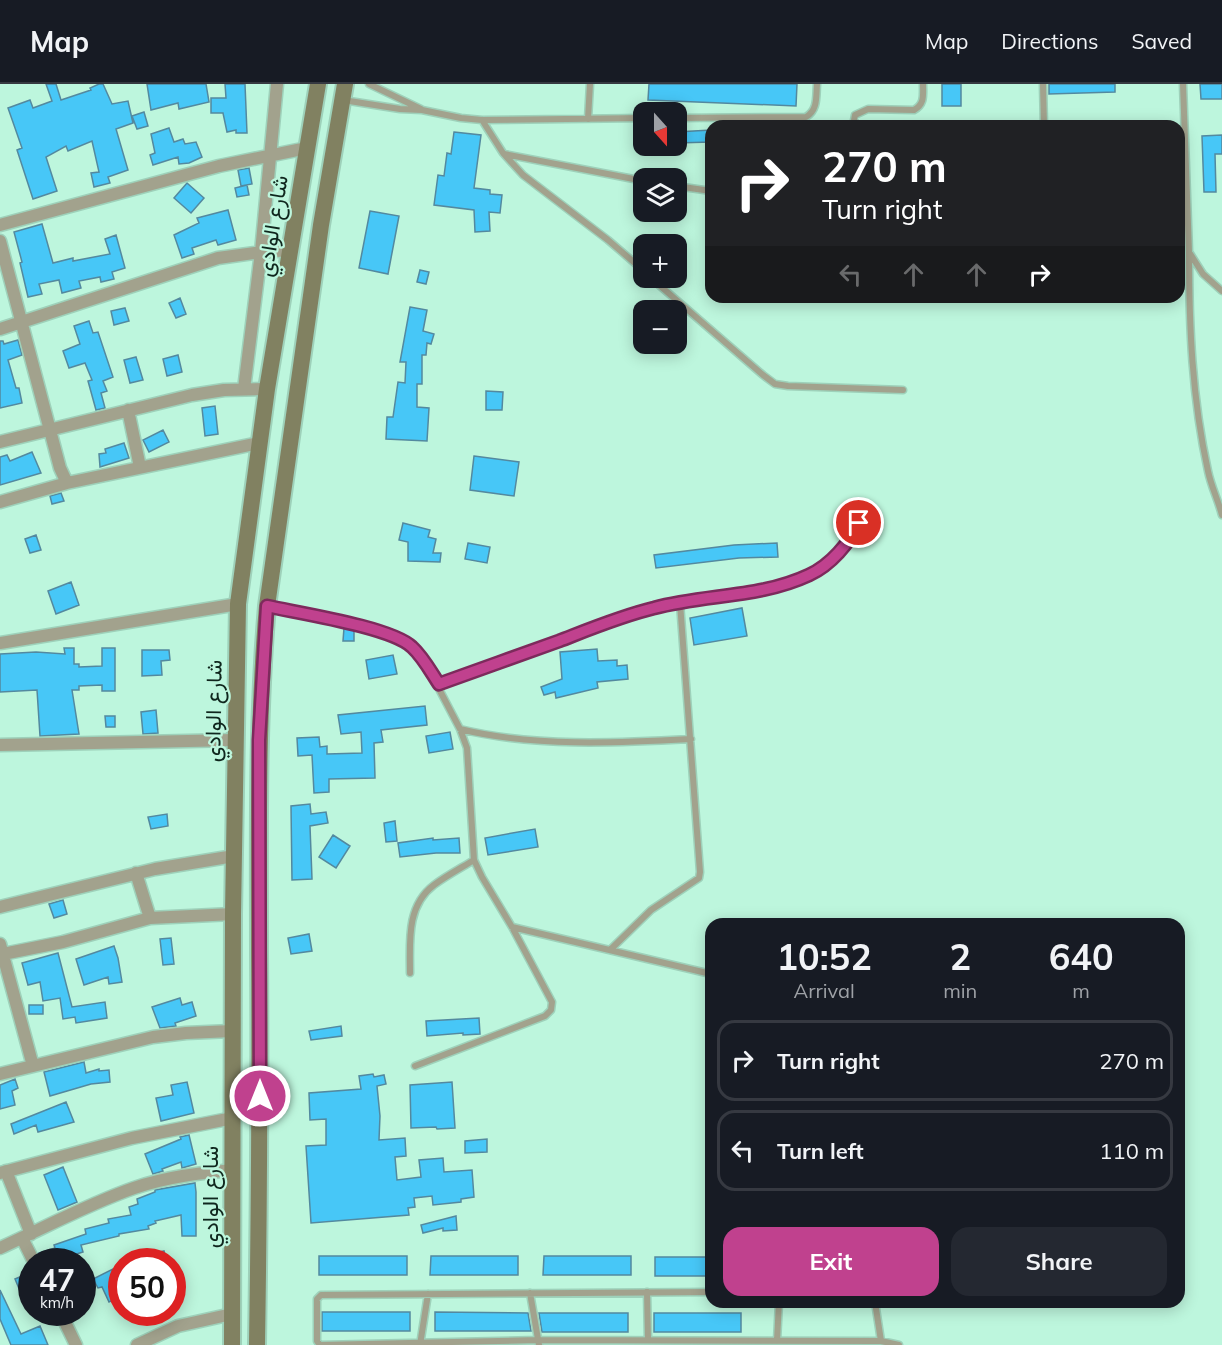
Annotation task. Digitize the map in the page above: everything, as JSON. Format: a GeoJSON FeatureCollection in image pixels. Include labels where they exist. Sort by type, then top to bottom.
{"type":"FeatureCollection","features":[{"type":"Feature","properties":{"kind":"main road","name":"شارع الوادي"},"geometry":{"type":"LineString","coordinates":[[232,1345],[232,1031],[238,604],[267,389],[318,84]]}},
{"type":"Feature","properties":{"kind":"main road","name":"شارع الوادي"},"geometry":{"type":"LineString","coordinates":[[257,1345],[260,1167],[259,740],[267,606],[321,225],[344,92]]}},
{"type":"Feature","properties":{"kind":"main road"},"geometry":{"type":"LineString","coordinates":[[303,173],[330,178]]}},
{"type":"Feature","properties":{"kind":"main road"},"geometry":{"type":"LineString","coordinates":[[295,222],[321,225]]}},
{"type":"Feature","properties":{"kind":"street"},"geometry":{"type":"LineString","coordinates":[[244,389],[272,155],[277,84]]}},
{"type":"Feature","properties":{"kind":"street"},"geometry":{"type":"LineString","coordinates":[[0,225],[219,166],[307,148]]}},
{"type":"Feature","properties":{"kind":"street"},"geometry":{"type":"LineString","coordinates":[[0,241],[62,475],[67,483]]}},
{"type":"Feature","properties":{"kind":"street"},"geometry":{"type":"LineString","coordinates":[[0,329],[218,258],[291,250]]}},
{"type":"Feature","properties":{"kind":"street"},"geometry":{"type":"LineString","coordinates":[[0,442],[192,395],[244,389],[267,389]]}},
{"type":"Feature","properties":{"kind":"street"},"geometry":{"type":"LineString","coordinates":[[128,411],[140,467]]}},
{"type":"Feature","properties":{"kind":"street"},"geometry":{"type":"LineString","coordinates":[[0,502],[67,483],[259,443]]}},
{"type":"Feature","properties":{"kind":"street"},"geometry":{"type":"LineString","coordinates":[[0,643],[238,604]]}},
{"type":"Feature","properties":{"kind":"street"},"geometry":{"type":"LineString","coordinates":[[0,745],[235,740]]}},
{"type":"Feature","properties":{"kind":"street"},"geometry":{"type":"LineString","coordinates":[[0,907],[136,873],[234,856]]}},
{"type":"Feature","properties":{"kind":"street"},"geometry":{"type":"LineString","coordinates":[[136,873],[150,918]]}},
{"type":"Feature","properties":{"kind":"street"},"geometry":{"type":"LineString","coordinates":[[33,1066],[1,949],[63,942],[150,918],[233,914]]}},
{"type":"Feature","properties":{"kind":"street"},"geometry":{"type":"LineString","coordinates":[[0,1074],[162,1036],[232,1031]]}},
{"type":"Feature","properties":{"kind":"street"},"geometry":{"type":"LineString","coordinates":[[30,1248],[3,1172],[132,1138],[233,1118]]}},
{"type":"Feature","properties":{"kind":"street"},"geometry":{"type":"LineString","coordinates":[[0,1248],[136,1187],[177,1177],[233,1170]]}},
{"type":"Feature","properties":{"kind":"street"},"geometry":{"type":"LineString","coordinates":[[137,1345],[178,1326],[232,1314]]}},
{"type":"Feature","properties":{"kind":"street"},"geometry":{"type":"LineString","coordinates":[[67,1326],[76,1345]]}},
{"type":"Feature","properties":{"kind":"lane"},"geometry":{"type":"LineString","coordinates":[[369,84],[422,110]]}},
{"type":"Feature","properties":{"kind":"lane"},"geometry":{"type":"LineString","coordinates":[[588,119],[590,84]]}},
{"type":"Feature","properties":{"kind":"lane"},"geometry":{"type":"LineString","coordinates":[[687,118],[806,117],[815,108],[817,84]]}},
{"type":"Feature","properties":{"kind":"lane"},"geometry":{"type":"LineString","coordinates":[[854,120],[855,116],[868,109],[914,110],[920,107],[923,102],[923,84]]}},
{"type":"Feature","properties":{"kind":"lane"},"geometry":{"type":"LineString","coordinates":[[1043,84],[1044,120]]}},
{"type":"Feature","properties":{"kind":"lane"},"geometry":{"type":"LineString","coordinates":[[1184,84],[1190,344],[1206,464],[1222,515]]}},
{"type":"Feature","properties":{"kind":"lane"},"geometry":{"type":"LineString","coordinates":[[344,92],[400,109],[422,110],[482,120],[633,118]]}},
{"type":"Feature","properties":{"kind":"lane"},"geometry":{"type":"LineString","coordinates":[[482,120],[503,153],[535,186],[595,229],[633,262]]}},
{"type":"Feature","properties":{"kind":"lane"},"geometry":{"type":"LineString","coordinates":[[503,153],[633,179]]}},
{"type":"Feature","properties":{"kind":"lane"},"geometry":{"type":"LineString","coordinates":[[687,188],[705,190]]}},
{"type":"Feature","properties":{"kind":"lane"},"geometry":{"type":"LineString","coordinates":[[1189,252],[1203,274],[1222,291]]}},
{"type":"Feature","properties":{"kind":"lane"},"geometry":{"type":"LineString","coordinates":[[663,288],[775,384],[788,387],[903,390]]}},
{"type":"Feature","properties":{"kind":"lane"},"geometry":{"type":"LineString","coordinates":[[439,684],[634,614],[680,603],[757,592],[810,575],[823,567],[839,551],[853,535],[859,523]]}},
{"type":"Feature","properties":{"kind":"lane"},"geometry":{"type":"LineString","coordinates":[[610,950],[651,910],[699,878],[680,603]]}},
{"type":"Feature","properties":{"kind":"lane"},"geometry":{"type":"LineString","coordinates":[[267,606],[396,637],[411,646],[439,684],[467,748],[474,860],[513,927],[552,1002],[551,1010],[545,1016],[415,1066]]}},
{"type":"Feature","properties":{"kind":"lane"},"geometry":{"type":"LineString","coordinates":[[460,729],[482,734],[565,741],[691,740]]}},
{"type":"Feature","properties":{"kind":"lane"},"geometry":{"type":"LineString","coordinates":[[410,973],[411,927],[415,909],[422,897],[433,886],[474,860]]}},
{"type":"Feature","properties":{"kind":"lane"},"geometry":{"type":"LineString","coordinates":[[513,927],[705,973]]}},
{"type":"Feature","properties":{"kind":"lane"},"geometry":{"type":"LineString","coordinates":[[647,1292],[648,1340]]}},
{"type":"Feature","properties":{"kind":"lane"},"geometry":{"type":"LineString","coordinates":[[705,1292],[321,1295],[317,1299],[317,1341],[320,1345],[648,1340],[881,1341],[899,1345]]}},
{"type":"Feature","properties":{"kind":"lane"},"geometry":{"type":"LineString","coordinates":[[530,1293],[538,1342]]}},
{"type":"Feature","properties":{"kind":"lane"},"geometry":{"type":"LineString","coordinates":[[420,1344],[428,1294]]}},
{"type":"Feature","properties":{"kind":"lane"},"geometry":{"type":"LineString","coordinates":[[777,1341],[779,1308]]}},
{"type":"Feature","properties":{"kind":"lane"},"geometry":{"type":"LineString","coordinates":[[876,1308],[881,1341]]}},
{"type":"Feature","properties":{"kind":"building"},"geometry":{"type":"Polygon","coordinates":[[[46,84],[56,84],[61,100],[103,84],[112,104],[128,101],[133,123],[116,129],[128,170],[108,177],[110,183],[94,187],[91,173],[99,172],[92,141],[68,151],[66,146],[46,157],[57,191],[33,199],[17,150],[22,148],[8,108],[30,100],[33,108],[52,101],[46,84]]]}},
{"type":"Feature","properties":{"kind":"building"},"geometry":{"type":"Polygon","coordinates":[[[147,84],[206,84],[209,102],[179,109],[178,103],[151,110],[147,84]]]}},
{"type":"Feature","properties":{"kind":"building"},"geometry":{"type":"Polygon","coordinates":[[[225,84],[245,84],[247,133],[236,133],[236,130],[227,132],[223,113],[211,113],[211,98],[226,98],[225,84]]]}},
{"type":"Feature","properties":{"kind":"building"},"geometry":{"type":"Polygon","coordinates":[[[649,84],[797,84],[796,106],[648,100],[649,84]]]}},
{"type":"Feature","properties":{"kind":"building"},"geometry":{"type":"Polygon","coordinates":[[[942,84],[961,84],[961,106],[942,106],[942,84]]]}},
{"type":"Feature","properties":{"kind":"building"},"geometry":{"type":"Polygon","coordinates":[[[1049,84],[1115,84],[1115,92],[1049,94],[1049,84]]]}},
{"type":"Feature","properties":{"kind":"building"},"geometry":{"type":"Polygon","coordinates":[[[1200,84],[1222,84],[1222,99],[1201,99],[1200,84]]]}},
{"type":"Feature","properties":{"kind":"building"},"geometry":{"type":"Polygon","coordinates":[[[144,112],[148,126],[137,129],[132,116],[144,112]]]}},
{"type":"Feature","properties":{"kind":"building"},"geometry":{"type":"Polygon","coordinates":[[[169,128],[174,142],[183,139],[185,144],[196,142],[202,157],[189,163],[179,164],[178,157],[153,165],[150,155],[155,153],[151,134],[169,128]]]}},
{"type":"Feature","properties":{"kind":"building"},"geometry":{"type":"Polygon","coordinates":[[[705,130],[705,142],[687,143],[687,131],[705,130]]]}},
{"type":"Feature","properties":{"kind":"building"},"geometry":{"type":"Polygon","coordinates":[[[454,132],[481,135],[474,188],[490,190],[490,194],[502,195],[500,213],[489,212],[490,231],[475,232],[474,210],[434,205],[438,175],[444,176],[447,153],[451,154],[454,132]]]}},
{"type":"Feature","properties":{"kind":"building"},"geometry":{"type":"Polygon","coordinates":[[[1222,135],[1222,154],[1215,154],[1216,192],[1204,192],[1202,136],[1222,135]]]}},
{"type":"Feature","properties":{"kind":"building"},"geometry":{"type":"Polygon","coordinates":[[[249,168],[252,184],[241,186],[238,170],[249,168]]]}},
{"type":"Feature","properties":{"kind":"building"},"geometry":{"type":"Polygon","coordinates":[[[187,183],[204,198],[191,213],[174,198],[187,183]]]}},
{"type":"Feature","properties":{"kind":"building"},"geometry":{"type":"Polygon","coordinates":[[[247,185],[249,195],[237,197],[235,188],[247,185]]]}},
{"type":"Feature","properties":{"kind":"building"},"geometry":{"type":"Polygon","coordinates":[[[228,210],[236,240],[218,245],[216,240],[192,248],[194,254],[182,258],[174,235],[199,223],[197,218],[228,210]]]}},
{"type":"Feature","properties":{"kind":"building"},"geometry":{"type":"Polygon","coordinates":[[[370,211],[399,216],[388,274],[359,268],[370,211]]]}},
{"type":"Feature","properties":{"kind":"building"},"geometry":{"type":"Polygon","coordinates":[[[42,224],[53,263],[73,258],[73,261],[110,254],[105,239],[116,235],[125,268],[112,272],[114,279],[101,282],[100,277],[79,281],[81,288],[62,293],[59,280],[39,284],[42,294],[28,297],[14,232],[42,224]]]}},
{"type":"Feature","properties":{"kind":"building"},"geometry":{"type":"Polygon","coordinates":[[[420,270],[429,272],[426,284],[417,282],[420,270]]]}},
{"type":"Feature","properties":{"kind":"building"},"geometry":{"type":"Polygon","coordinates":[[[180,298],[186,314],[176,318],[169,303],[180,298]]]}},
{"type":"Feature","properties":{"kind":"building"},"geometry":{"type":"Polygon","coordinates":[[[410,307],[427,310],[423,331],[434,334],[431,344],[427,343],[426,355],[422,355],[422,384],[417,384],[417,407],[429,408],[427,441],[386,439],[387,417],[393,417],[398,382],[405,383],[406,362],[400,362],[410,307]]]}},
{"type":"Feature","properties":{"kind":"building"},"geometry":{"type":"Polygon","coordinates":[[[125,308],[129,321],[114,325],[111,311],[125,308]]]}},
{"type":"Feature","properties":{"kind":"building"},"geometry":{"type":"Polygon","coordinates":[[[89,321],[93,333],[98,332],[113,377],[103,381],[107,391],[101,393],[105,408],[96,410],[88,381],[92,380],[85,363],[69,368],[63,351],[80,344],[74,326],[89,321]]]}},
{"type":"Feature","properties":{"kind":"building"},"geometry":{"type":"Polygon","coordinates":[[[18,340],[22,355],[8,360],[22,403],[0,408],[0,341],[4,344],[18,340]]]}},
{"type":"Feature","properties":{"kind":"building"},"geometry":{"type":"Polygon","coordinates":[[[178,355],[182,372],[167,376],[163,359],[178,355]]]}},
{"type":"Feature","properties":{"kind":"building"},"geometry":{"type":"Polygon","coordinates":[[[136,357],[143,380],[130,383],[124,360],[136,357]]]}},
{"type":"Feature","properties":{"kind":"building"},"geometry":{"type":"Polygon","coordinates":[[[486,391],[503,392],[502,410],[486,410],[486,391]]]}},
{"type":"Feature","properties":{"kind":"building"},"geometry":{"type":"Polygon","coordinates":[[[215,406],[218,434],[205,436],[202,408],[215,406]]]}},
{"type":"Feature","properties":{"kind":"building"},"geometry":{"type":"Polygon","coordinates":[[[163,430],[169,442],[149,452],[143,440],[163,430]]]}},
{"type":"Feature","properties":{"kind":"building"},"geometry":{"type":"Polygon","coordinates":[[[124,443],[129,458],[100,467],[99,454],[106,453],[105,449],[124,443]]]}},
{"type":"Feature","properties":{"kind":"building"},"geometry":{"type":"Polygon","coordinates":[[[32,452],[41,473],[0,485],[0,457],[7,455],[10,461],[32,452]]]}},
{"type":"Feature","properties":{"kind":"building"},"geometry":{"type":"Polygon","coordinates":[[[474,456],[519,462],[514,496],[470,490],[474,456]]]}},
{"type":"Feature","properties":{"kind":"building"},"geometry":{"type":"Polygon","coordinates":[[[61,493],[64,501],[52,504],[50,496],[61,493]]]}},
{"type":"Feature","properties":{"kind":"building"},"geometry":{"type":"Polygon","coordinates":[[[403,523],[430,530],[428,537],[436,539],[433,553],[441,553],[440,562],[408,561],[408,542],[399,540],[403,523]]]}},
{"type":"Feature","properties":{"kind":"building"},"geometry":{"type":"Polygon","coordinates":[[[36,535],[41,550],[30,553],[25,539],[36,535]]]}},
{"type":"Feature","properties":{"kind":"building"},"geometry":{"type":"Polygon","coordinates":[[[468,543],[490,547],[487,563],[465,559],[468,543]]]}},
{"type":"Feature","properties":{"kind":"building"},"geometry":{"type":"Polygon","coordinates":[[[777,543],[778,557],[739,558],[656,568],[654,555],[734,545],[777,543]]]}},
{"type":"Feature","properties":{"kind":"building"},"geometry":{"type":"Polygon","coordinates":[[[71,582],[79,605],[56,614],[48,591],[71,582]]]}},
{"type":"Feature","properties":{"kind":"building"},"geometry":{"type":"Polygon","coordinates":[[[742,608],[747,636],[694,645],[690,618],[742,608]]]}},
{"type":"Feature","properties":{"kind":"building"},"geometry":{"type":"Polygon","coordinates":[[[344,628],[354,630],[354,641],[343,641],[344,628]]]}},
{"type":"Feature","properties":{"kind":"building"},"geometry":{"type":"Polygon","coordinates":[[[64,648],[74,648],[74,664],[79,664],[79,667],[102,666],[102,648],[115,648],[115,691],[102,691],[102,685],[79,686],[79,690],[72,690],[79,734],[40,736],[37,690],[0,692],[0,654],[36,652],[65,654],[64,648]]]}},
{"type":"Feature","properties":{"kind":"building"},"geometry":{"type":"Polygon","coordinates":[[[597,649],[598,661],[617,660],[617,666],[627,665],[628,679],[597,682],[598,688],[556,698],[555,692],[544,695],[541,687],[562,679],[560,652],[597,649]]]}},
{"type":"Feature","properties":{"kind":"building"},"geometry":{"type":"Polygon","coordinates":[[[142,650],[169,650],[170,660],[161,661],[162,675],[142,676],[142,650]]]}},
{"type":"Feature","properties":{"kind":"building"},"geometry":{"type":"Polygon","coordinates":[[[393,655],[397,674],[369,679],[366,660],[393,655]]]}},
{"type":"Feature","properties":{"kind":"building"},"geometry":{"type":"Polygon","coordinates":[[[425,706],[427,725],[381,730],[383,742],[374,743],[375,778],[329,779],[329,792],[314,793],[312,755],[298,756],[297,738],[319,737],[320,747],[327,746],[327,754],[362,753],[361,732],[341,734],[338,715],[425,706]]]}},
{"type":"Feature","properties":{"kind":"building"},"geometry":{"type":"Polygon","coordinates":[[[156,710],[158,733],[143,734],[141,712],[156,710]]]}},
{"type":"Feature","properties":{"kind":"building"},"geometry":{"type":"Polygon","coordinates":[[[105,716],[115,716],[115,727],[106,727],[105,716]]]}},
{"type":"Feature","properties":{"kind":"building"},"geometry":{"type":"Polygon","coordinates":[[[450,732],[453,749],[429,753],[426,736],[450,732]]]}},
{"type":"Feature","properties":{"kind":"building"},"geometry":{"type":"Polygon","coordinates":[[[310,804],[311,814],[326,812],[328,823],[310,826],[312,879],[292,880],[291,806],[310,804]]]}},
{"type":"Feature","properties":{"kind":"building"},"geometry":{"type":"Polygon","coordinates":[[[167,814],[168,826],[151,829],[148,817],[167,814]]]}},
{"type":"Feature","properties":{"kind":"building"},"geometry":{"type":"Polygon","coordinates":[[[395,821],[397,841],[386,842],[384,823],[395,821]]]}},
{"type":"Feature","properties":{"kind":"building"},"geometry":{"type":"Polygon","coordinates":[[[535,829],[538,847],[488,855],[485,838],[535,829]]]}},
{"type":"Feature","properties":{"kind":"building"},"geometry":{"type":"Polygon","coordinates":[[[333,835],[350,846],[336,868],[319,857],[333,835]]]}},
{"type":"Feature","properties":{"kind":"building"},"geometry":{"type":"Polygon","coordinates":[[[433,838],[433,840],[459,838],[460,853],[400,857],[398,843],[433,838]]]}},
{"type":"Feature","properties":{"kind":"building"},"geometry":{"type":"Polygon","coordinates":[[[63,900],[67,914],[54,918],[49,904],[63,900]]]}},
{"type":"Feature","properties":{"kind":"building"},"geometry":{"type":"Polygon","coordinates":[[[309,934],[312,951],[291,954],[288,938],[309,934]]]}},
{"type":"Feature","properties":{"kind":"building"},"geometry":{"type":"Polygon","coordinates":[[[171,938],[174,964],[163,965],[160,939],[171,938]]]}},
{"type":"Feature","properties":{"kind":"building"},"geometry":{"type":"Polygon","coordinates":[[[114,946],[122,982],[109,984],[108,977],[84,985],[76,959],[114,946]]]}},
{"type":"Feature","properties":{"kind":"building"},"geometry":{"type":"Polygon","coordinates":[[[58,953],[72,1007],[105,1002],[107,1018],[76,1023],[75,1017],[63,1019],[60,998],[43,1001],[40,982],[28,985],[22,963],[58,953]]]}},
{"type":"Feature","properties":{"kind":"building"},"geometry":{"type":"Polygon","coordinates":[[[180,998],[182,1005],[192,1002],[196,1016],[175,1023],[176,1026],[160,1028],[152,1007],[180,998]]]}},
{"type":"Feature","properties":{"kind":"building"},"geometry":{"type":"Polygon","coordinates":[[[29,1005],[43,1005],[43,1014],[29,1014],[29,1005]]]}},
{"type":"Feature","properties":{"kind":"building"},"geometry":{"type":"Polygon","coordinates":[[[479,1018],[480,1034],[427,1036],[426,1021],[479,1018]]]}},
{"type":"Feature","properties":{"kind":"building"},"geometry":{"type":"Polygon","coordinates":[[[341,1026],[342,1036],[311,1040],[309,1031],[341,1026]]]}},
{"type":"Feature","properties":{"kind":"building"},"geometry":{"type":"Polygon","coordinates":[[[84,1062],[86,1073],[99,1069],[99,1071],[109,1070],[110,1082],[91,1084],[50,1096],[44,1072],[84,1062]]]}},
{"type":"Feature","properties":{"kind":"building"},"geometry":{"type":"Polygon","coordinates":[[[373,1074],[374,1077],[384,1075],[386,1084],[377,1086],[380,1116],[379,1140],[405,1138],[406,1156],[395,1157],[397,1180],[421,1177],[419,1160],[443,1158],[444,1172],[472,1170],[474,1197],[461,1199],[461,1202],[433,1205],[432,1196],[414,1198],[415,1207],[408,1208],[409,1215],[311,1223],[306,1146],[326,1145],[326,1119],[310,1120],[309,1093],[361,1089],[359,1076],[373,1074]]]}},
{"type":"Feature","properties":{"kind":"building"},"geometry":{"type":"Polygon","coordinates":[[[15,1079],[18,1088],[12,1091],[15,1105],[0,1109],[0,1085],[15,1079]]]}},
{"type":"Feature","properties":{"kind":"building"},"geometry":{"type":"Polygon","coordinates":[[[187,1082],[194,1113],[161,1121],[156,1098],[173,1095],[171,1085],[187,1082]]]}},
{"type":"Feature","properties":{"kind":"building"},"geometry":{"type":"Polygon","coordinates":[[[452,1082],[455,1128],[411,1128],[410,1085],[452,1082]]]}},
{"type":"Feature","properties":{"kind":"building"},"geometry":{"type":"Polygon","coordinates":[[[66,1102],[74,1122],[38,1132],[36,1125],[14,1134],[11,1124],[66,1102]]]}},
{"type":"Feature","properties":{"kind":"building"},"geometry":{"type":"Polygon","coordinates":[[[189,1135],[196,1164],[182,1168],[181,1162],[153,1174],[145,1154],[189,1135]]]}},
{"type":"Feature","properties":{"kind":"building"},"geometry":{"type":"Polygon","coordinates":[[[487,1139],[487,1152],[465,1153],[465,1141],[487,1139]]]}},
{"type":"Feature","properties":{"kind":"building"},"geometry":{"type":"Polygon","coordinates":[[[63,1167],[77,1202],[58,1210],[44,1175],[63,1167]]]}},
{"type":"Feature","properties":{"kind":"building"},"geometry":{"type":"Polygon","coordinates":[[[195,1183],[196,1236],[182,1236],[181,1215],[155,1221],[156,1223],[148,1226],[149,1229],[119,1234],[119,1236],[81,1245],[82,1248],[55,1248],[54,1245],[86,1234],[85,1229],[109,1223],[108,1219],[131,1215],[129,1207],[138,1204],[137,1199],[155,1190],[195,1183]]]}},
{"type":"Feature","properties":{"kind":"building"},"geometry":{"type":"Polygon","coordinates":[[[456,1216],[457,1230],[443,1231],[443,1228],[423,1233],[421,1225],[456,1216]]]}},
{"type":"Feature","properties":{"kind":"building"},"geometry":{"type":"Polygon","coordinates":[[[319,1256],[407,1256],[407,1275],[319,1275],[319,1256]]]}},
{"type":"Feature","properties":{"kind":"building"},"geometry":{"type":"Polygon","coordinates":[[[431,1256],[518,1256],[518,1275],[430,1275],[431,1256]]]}},
{"type":"Feature","properties":{"kind":"building"},"geometry":{"type":"Polygon","coordinates":[[[544,1256],[631,1256],[631,1275],[543,1275],[544,1256]]]}},
{"type":"Feature","properties":{"kind":"building"},"geometry":{"type":"Polygon","coordinates":[[[655,1257],[705,1257],[705,1276],[655,1276],[655,1257]]]}},
{"type":"Feature","properties":{"kind":"building"},"geometry":{"type":"Polygon","coordinates":[[[108,1272],[108,1300],[102,1287],[98,1288],[96,1284],[96,1278],[108,1272]]]}},
{"type":"Feature","properties":{"kind":"building"},"geometry":{"type":"Polygon","coordinates":[[[0,1290],[21,1334],[40,1326],[48,1345],[11,1345],[0,1319],[0,1290]]]}},
{"type":"Feature","properties":{"kind":"building"},"geometry":{"type":"Polygon","coordinates":[[[322,1312],[410,1312],[410,1331],[322,1331],[322,1312]]]}},
{"type":"Feature","properties":{"kind":"building"},"geometry":{"type":"Polygon","coordinates":[[[435,1312],[528,1313],[531,1331],[435,1331],[435,1312]]]}},
{"type":"Feature","properties":{"kind":"building"},"geometry":{"type":"Polygon","coordinates":[[[539,1313],[628,1313],[628,1332],[542,1332],[539,1313]]]}},
{"type":"Feature","properties":{"kind":"building"},"geometry":{"type":"Polygon","coordinates":[[[654,1313],[741,1313],[741,1332],[654,1332],[654,1313]]]}},
{"type":"Feature","properties":{"kind":"route"},"geometry":{"type":"LineString","coordinates":[[260,1096],[259,740],[267,606],[396,637],[411,646],[439,684],[656,607],[757,592],[810,575],[823,567],[839,551],[853,535],[859,523]]}}]}
